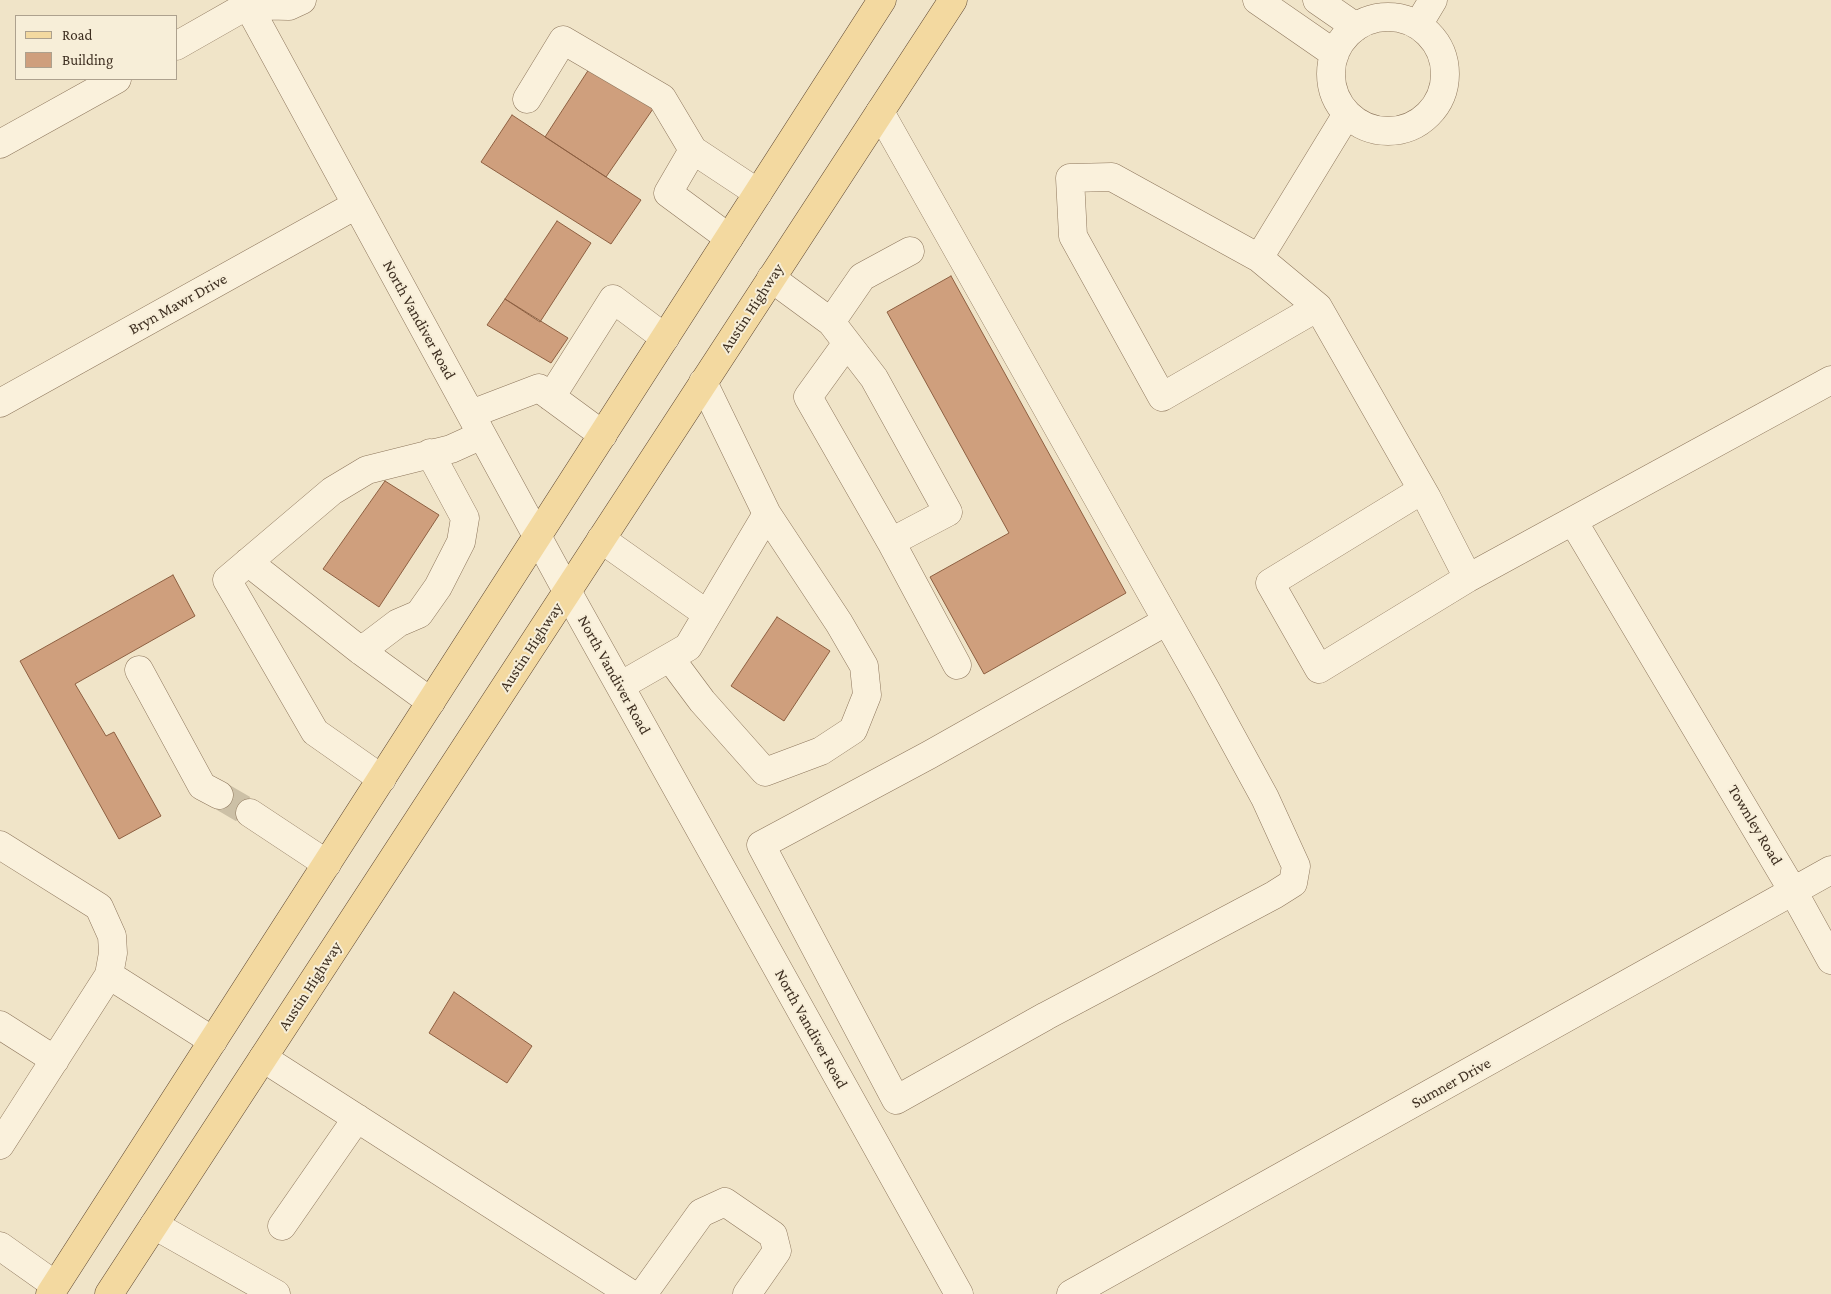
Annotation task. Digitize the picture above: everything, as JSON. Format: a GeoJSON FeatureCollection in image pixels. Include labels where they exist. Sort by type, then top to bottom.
{"type":"FeatureCollection","features":[{"type":"Feature","properties":{"kind":"main road"},"geometry":{"type":"LineString","coordinates":[[52,1290],[882,0]]}},
{"type":"Feature","properties":{"kind":"main road","name":"Austin Highway"},"geometry":{"type":"LineString","coordinates":[[109,1294],[953,0]]}},
{"type":"Feature","properties":{"kind":"street"},"geometry":{"type":"LineString","coordinates":[[178,45],[247,3],[289,6],[302,0]]}},
{"type":"Feature","properties":{"kind":"street"},"geometry":{"type":"LineString","coordinates":[[1257,0],[1335,54]]}},
{"type":"Feature","properties":{"kind":"street"},"geometry":{"type":"LineString","coordinates":[[1317,0],[1356,27]]}},
{"type":"Feature","properties":{"kind":"street"},"geometry":{"type":"LineString","coordinates":[[1418,25],[1434,0]]}},
{"type":"Feature","properties":{"kind":"street","name":"North Vandiver Road"},"geometry":{"type":"LineString","coordinates":[[247,3],[567,591],[959,1294]]}},
{"type":"Feature","properties":{"kind":"street"},"geometry":{"type":"LineString","coordinates":[[1398,18],[1418,25],[1434,39],[1444,59],[1445,80],[1439,101],[1426,118],[1407,128],[1386,132],[1365,127],[1347,114],[1335,96],[1331,76],[1335,54],[1340,44],[1356,27],[1376,19],[1398,18]]}},
{"type":"Feature","properties":{"kind":"street"},"geometry":{"type":"LineString","coordinates":[[526,98],[563,40],[662,98],[693,150],[758,193]]}},
{"type":"Feature","properties":{"kind":"street"},"geometry":{"type":"LineString","coordinates":[[0,144],[115,80]]}},
{"type":"Feature","properties":{"kind":"street"},"geometry":{"type":"LineString","coordinates":[[880,112],[1167,621],[1285,838],[1296,866],[1293,883],[1046,1016],[896,1100],[761,845],[929,755],[1167,621]]}},
{"type":"Feature","properties":{"kind":"street"},"geometry":{"type":"LineString","coordinates":[[1258,258],[1347,114]]}},
{"type":"Feature","properties":{"kind":"street"},"geometry":{"type":"LineString","coordinates":[[693,150],[668,193],[729,238]]}},
{"type":"Feature","properties":{"kind":"street"},"geometry":{"type":"LineString","coordinates":[[1318,307],[1162,397],[1073,236],[1070,178],[1112,178],[1258,258],[1318,307],[1422,490],[1468,578]]}},
{"type":"Feature","properties":{"kind":"street","name":"Bryn Mawr Drive"},"geometry":{"type":"LineString","coordinates":[[0,403],[356,205]]}},
{"type":"Feature","properties":{"kind":"street"},"geometry":{"type":"LineString","coordinates":[[910,250],[862,277],[839,332],[808,397],[891,542],[956,665]]}},
{"type":"Feature","properties":{"kind":"street"},"geometry":{"type":"LineString","coordinates":[[771,278],[839,332],[874,378],[948,512],[891,542]]}},
{"type":"Feature","properties":{"kind":"street"},"geometry":{"type":"LineString","coordinates":[[551,397],[613,299],[665,338]]}},
{"type":"Feature","properties":{"kind":"street"},"geometry":{"type":"LineString","coordinates":[[1422,490],[1270,583],[1319,669],[1468,578],[1831,380]]}},
{"type":"Feature","properties":{"kind":"street"},"geometry":{"type":"LineString","coordinates":[[670,658],[702,701],[765,772],[821,751],[853,730],[868,695],[864,666],[839,623],[767,514],[703,382]]}},
{"type":"Feature","properties":{"kind":"street"},"geometry":{"type":"LineString","coordinates":[[382,779],[315,732],[227,580],[332,491],[367,470],[451,449],[476,425],[539,388],[603,435]]}},
{"type":"Feature","properties":{"kind":"street"},"geometry":{"type":"LineString","coordinates":[[361,651],[398,623],[418,614],[438,587],[461,542],[465,518],[430,453]]}},
{"type":"Feature","properties":{"kind":"street"},"geometry":{"type":"LineString","coordinates":[[620,686],[688,647],[767,514]]}},
{"type":"Feature","properties":{"kind":"street","name":"Townley Road"},"geometry":{"type":"LineString","coordinates":[[1574,521],[1794,891],[1831,960]]}},
{"type":"Feature","properties":{"kind":"street"},"geometry":{"type":"LineString","coordinates":[[601,539],[707,614]]}},
{"type":"Feature","properties":{"kind":"street"},"geometry":{"type":"LineString","coordinates":[[248,562],[361,651],[431,702]]}},
{"type":"Feature","properties":{"kind":"street"},"geometry":{"type":"LineString","coordinates":[[139,670],[202,786],[219,795]]}},
{"type":"Feature","properties":{"kind":"street"},"geometry":{"type":"LineString","coordinates":[[250,813],[327,864]]}},
{"type":"Feature","properties":{"kind":"street"},"geometry":{"type":"LineString","coordinates":[[0,845],[99,907],[112,936],[113,953],[109,975],[0,1145]]}},
{"type":"Feature","properties":{"kind":"street","name":"Sumner Drive"},"geometry":{"type":"LineString","coordinates":[[1071,1294],[1831,870]]}},
{"type":"Feature","properties":{"kind":"street"},"geometry":{"type":"LineString","coordinates":[[109,975],[213,1041]]}},
{"type":"Feature","properties":{"kind":"street"},"geometry":{"type":"LineString","coordinates":[[0,1024],[55,1060]]}},
{"type":"Feature","properties":{"kind":"street"},"geometry":{"type":"LineString","coordinates":[[263,1058],[631,1294]]}},
{"type":"Feature","properties":{"kind":"street"},"geometry":{"type":"LineString","coordinates":[[282,1226],[357,1118]]}},
{"type":"Feature","properties":{"kind":"street"},"geometry":{"type":"LineString","coordinates":[[643,1294],[701,1213],[725,1202],[773,1235],[777,1251],[747,1294]]}},
{"type":"Feature","properties":{"kind":"street"},"geometry":{"type":"LineString","coordinates":[[154,1225],[276,1294]]}},
{"type":"Feature","properties":{"kind":"street"},"geometry":{"type":"LineString","coordinates":[[0,1246],[52,1290]]}},
{"type":"Feature","properties":{"kind":"building"},"geometry":{"type":"Polygon","coordinates":[[[591,66],[655,106],[606,177],[545,137],[591,66]]]}},
{"type":"Feature","properties":{"kind":"building"},"geometry":{"type":"Polygon","coordinates":[[[512,115],[641,200],[611,244],[481,162],[512,115]]]}},
{"type":"Feature","properties":{"kind":"building"},"geometry":{"type":"Polygon","coordinates":[[[557,221],[591,243],[540,322],[505,299],[557,221]]]}},
{"type":"Feature","properties":{"kind":"building"},"geometry":{"type":"Polygon","coordinates":[[[951,276],[1126,593],[984,674],[930,577],[1009,533],[887,312],[951,276]]]}},
{"type":"Feature","properties":{"kind":"building"},"geometry":{"type":"Polygon","coordinates":[[[505,299],[568,338],[551,363],[487,325],[505,299]]]}},
{"type":"Feature","properties":{"kind":"building"},"geometry":{"type":"Polygon","coordinates":[[[385,481],[439,515],[379,607],[323,569],[385,481]]]}},
{"type":"Feature","properties":{"kind":"building"},"geometry":{"type":"Polygon","coordinates":[[[173,575],[195,616],[75,684],[106,736],[114,732],[161,816],[119,839],[20,661],[173,575]]]}},
{"type":"Feature","properties":{"kind":"building"},"geometry":{"type":"Polygon","coordinates":[[[777,617],[830,651],[784,721],[731,686],[777,617]]]}},
{"type":"Feature","properties":{"kind":"building"},"geometry":{"type":"Polygon","coordinates":[[[454,992],[532,1046],[507,1083],[429,1033],[454,992]]]}},
{"type":"Feature","properties":{"kind":"tunnel"},"geometry":{"type":"LineString","coordinates":[[219,795],[250,813]]}}]}
